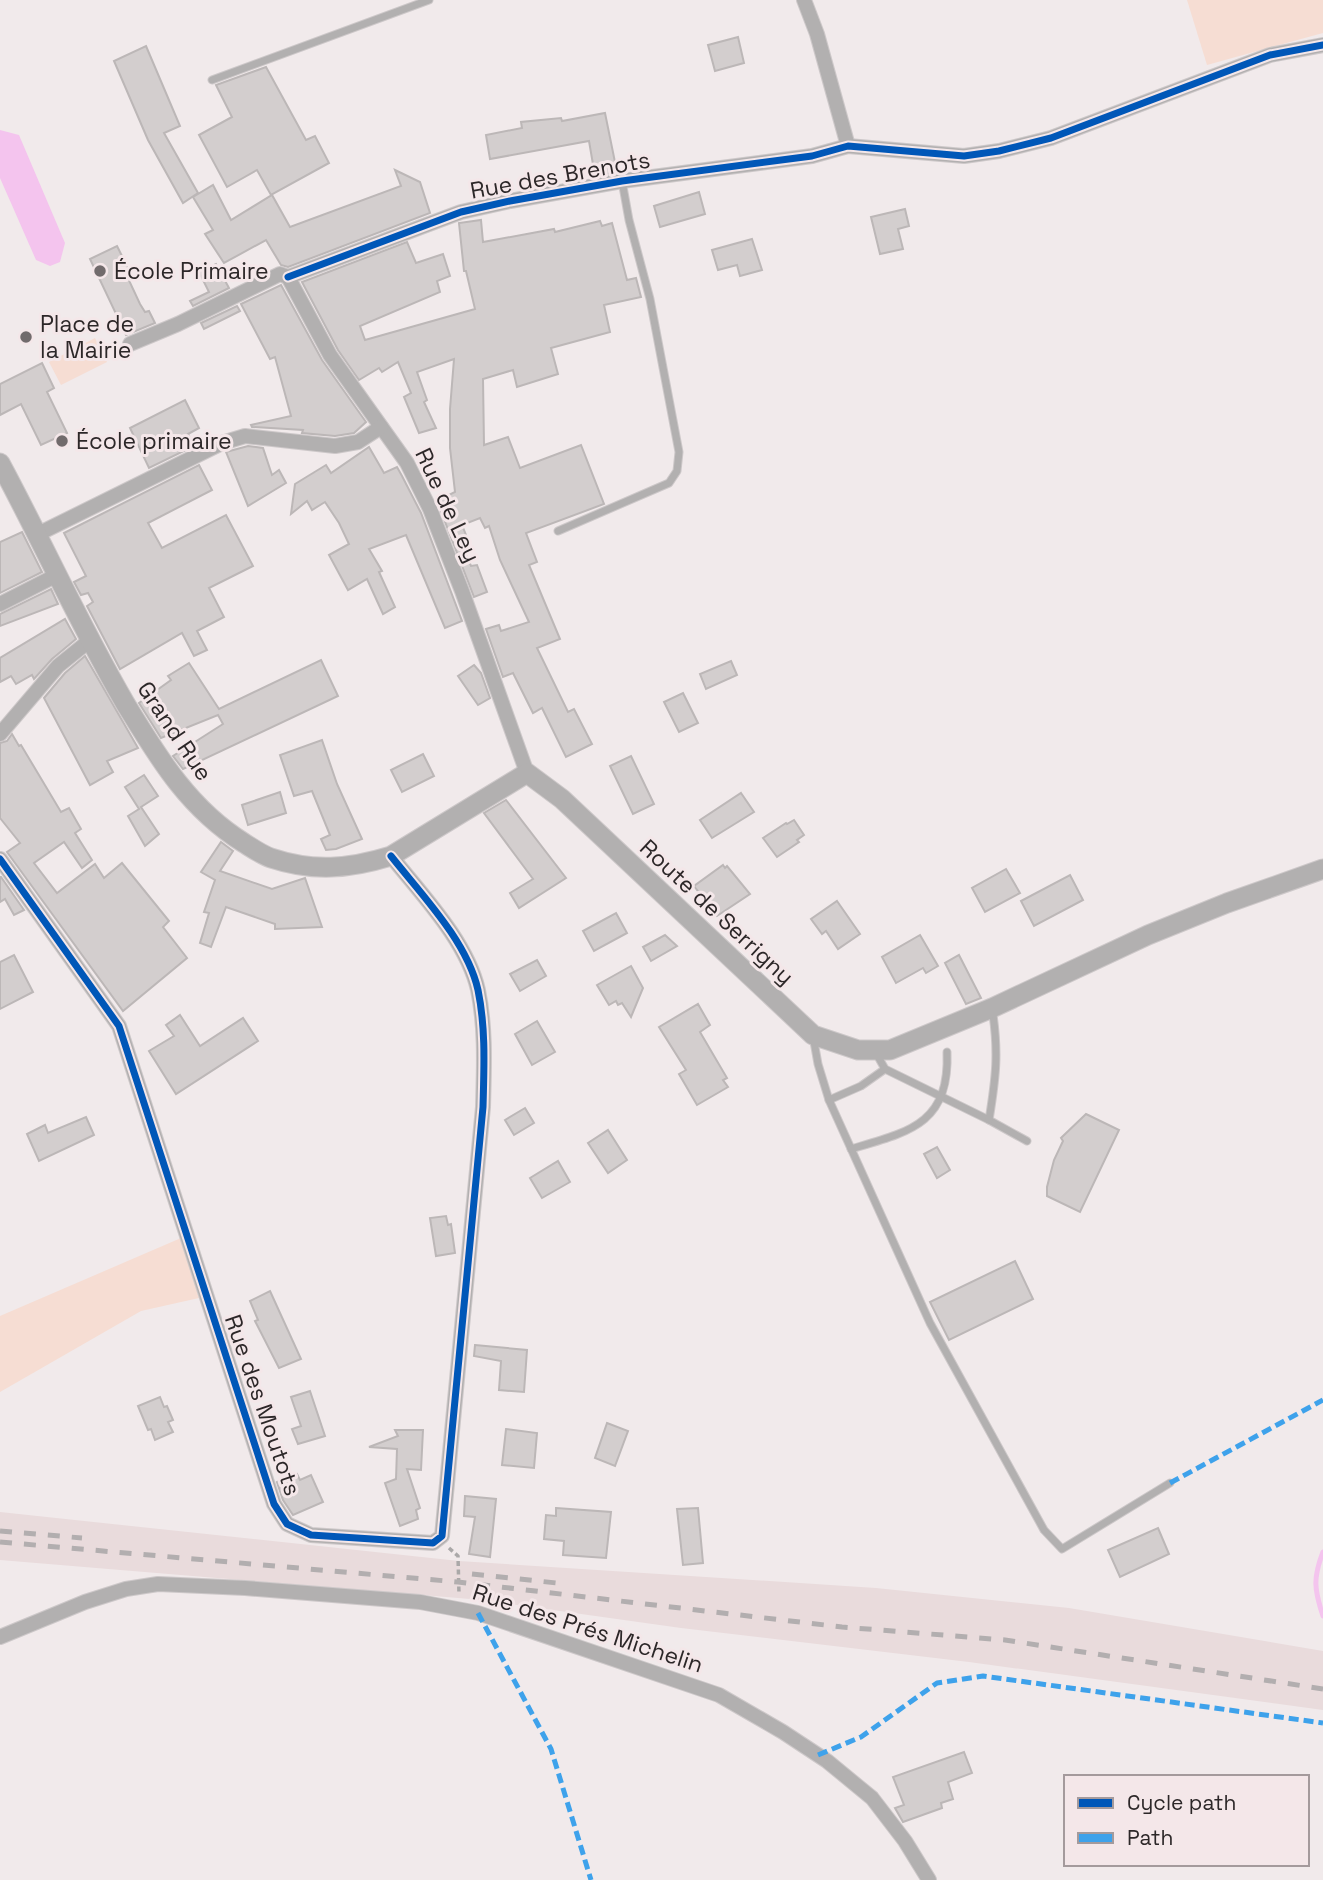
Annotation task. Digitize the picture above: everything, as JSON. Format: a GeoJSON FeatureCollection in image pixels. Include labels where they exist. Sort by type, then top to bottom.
{"type":"FeatureCollection","features":[{"type":"Feature","properties":{"kind":"street"},"geometry":{"type":"LineString","coordinates":[[804,0],[817,34],[848,146],[964,156],[999,151],[1051,138],[1270,55],[1323,45]]}},
{"type":"Feature","properties":{"kind":"street","name":"Rue des Brenots"},"geometry":{"type":"LineString","coordinates":[[288,277],[461,212],[622,181],[812,156],[848,146]]}},
{"type":"Feature","properties":{"kind":"street"},"geometry":{"type":"LineString","coordinates":[[130,344],[178,324],[280,274],[288,277]]}},
{"type":"Feature","properties":{"kind":"street","name":"Rue de Ley"},"geometry":{"type":"LineString","coordinates":[[288,277],[330,355],[407,463],[430,509],[463,591],[527,773]]}},
{"type":"Feature","properties":{"kind":"street"},"geometry":{"type":"LineString","coordinates":[[38,534],[222,443],[245,436],[335,446],[358,442],[381,427]]}},
{"type":"Feature","properties":{"kind":"street","name":"Grand Rue"},"geometry":{"type":"LineString","coordinates":[[0,463],[38,534],[89,641],[149,742],[182,791],[226,831],[269,858],[322,869],[366,864],[391,856],[527,773]]}},
{"type":"Feature","properties":{"kind":"street"},"geometry":{"type":"LineString","coordinates":[[0,604],[57,575]]}},
{"type":"Feature","properties":{"kind":"street"},"geometry":{"type":"LineString","coordinates":[[0,734],[58,666],[89,641]]}},
{"type":"Feature","properties":{"kind":"street","name":"Route de Serrigny"},"geometry":{"type":"LineString","coordinates":[[527,773],[562,799],[813,1035],[858,1051],[883,1050]]}},
{"type":"Feature","properties":{"kind":"street"},"geometry":{"type":"LineString","coordinates":[[391,856],[460,947],[477,988],[485,1042],[482,1107],[442,1536],[438,1539]]}},
{"type":"Feature","properties":{"kind":"street","name":"Rue des Moutots"},"geometry":{"type":"LineString","coordinates":[[0,859],[119,1026],[274,1504],[287,1524],[311,1535],[433,1543],[438,1539]]}},
{"type":"Feature","properties":{"kind":"street"},"geometry":{"type":"LineString","coordinates":[[883,1050],[992,1008],[1159,930],[1323,869]]}},
{"type":"Feature","properties":{"kind":"street","name":"Rue des Prés Michelin"},"geometry":{"type":"LineString","coordinates":[[0,1637],[85,1602],[127,1589],[158,1584],[420,1602],[478,1613],[719,1695],[783,1732],[827,1761],[872,1798],[905,1841],[929,1880]]}},
{"type":"Feature","properties":{"kind":"lane"},"geometry":{"type":"LineString","coordinates":[[212,80],[429,0]]}},
{"type":"Feature","properties":{"kind":"lane"},"geometry":{"type":"LineString","coordinates":[[558,531],[669,483],[677,471],[679,452],[650,299],[629,220],[622,181]]}},
{"type":"Feature","properties":{"kind":"lane"},"geometry":{"type":"LineString","coordinates":[[989,1120],[997,1064],[992,1008]]}},
{"type":"Feature","properties":{"kind":"lane"},"geometry":{"type":"LineString","coordinates":[[813,1035],[818,1064],[830,1101],[930,1323],[1044,1530],[1062,1549],[1170,1483]]}},
{"type":"Feature","properties":{"kind":"lane"},"geometry":{"type":"LineString","coordinates":[[883,1050],[885,1069]]}},
{"type":"Feature","properties":{"kind":"lane"},"geometry":{"type":"LineString","coordinates":[[850,1149],[907,1131],[932,1114],[942,1097],[948,1070],[947,1052]]}},
{"type":"Feature","properties":{"kind":"lane"},"geometry":{"type":"LineString","coordinates":[[830,1101],[861,1086],[885,1069]]}},
{"type":"Feature","properties":{"kind":"lane"},"geometry":{"type":"LineString","coordinates":[[885,1069],[1027,1141]]}},
{"type":"Feature","properties":{"kind":"path"},"geometry":{"type":"LineString","coordinates":[[438,1539],[458,1556],[457,1594],[478,1613]]}},
{"type":"Feature","properties":{"kind":"shaded area"},"geometry":{"type":"Polygon","coordinates":[[[1187,0],[1323,0],[1323,33],[1207,65],[1187,0]]]}},
{"type":"Feature","properties":{"kind":"shaded area"},"geometry":{"type":"Polygon","coordinates":[[[0,130],[19,135],[65,243],[60,262],[50,266],[36,260],[0,178],[0,130]]]}},
{"type":"Feature","properties":{"kind":"shaded area"},"geometry":{"type":"Polygon","coordinates":[[[95,338],[107,362],[61,385],[49,362],[95,338]]]}},
{"type":"Feature","properties":{"kind":"shaded area"},"geometry":{"type":"Polygon","coordinates":[[[181,1238],[199,1298],[141,1311],[0,1392],[0,1316],[181,1238]]]}},
{"type":"Feature","properties":{"kind":"shaded area"},"geometry":{"type":"Polygon","coordinates":[[[0,1512],[459,1561],[876,1588],[1069,1608],[1323,1651],[1323,1710],[482,1600],[0,1560],[0,1512]]]}},
{"type":"Feature","properties":{"kind":"building"},"geometry":{"type":"Polygon","coordinates":[[[738,37],[744,63],[715,71],[708,45],[738,37]]]}},
{"type":"Feature","properties":{"kind":"building"},"geometry":{"type":"Polygon","coordinates":[[[146,46],[180,126],[164,133],[198,193],[183,203],[148,140],[114,61],[146,46]]]}},
{"type":"Feature","properties":{"kind":"building"},"geometry":{"type":"Polygon","coordinates":[[[266,67],[306,140],[315,136],[329,163],[271,195],[257,170],[227,187],[199,135],[232,117],[216,85],[266,67]]]}},
{"type":"Feature","properties":{"kind":"building"},"geometry":{"type":"Polygon","coordinates":[[[605,113],[617,172],[595,176],[589,141],[490,159],[486,135],[522,128],[521,122],[561,118],[562,121],[605,113]]]}},
{"type":"Feature","properties":{"kind":"building"},"geometry":{"type":"Polygon","coordinates":[[[395,170],[420,182],[430,213],[288,267],[281,265],[266,240],[224,263],[205,234],[213,230],[193,197],[213,185],[231,220],[272,195],[290,227],[401,186],[395,170]]]}},
{"type":"Feature","properties":{"kind":"building"},"geometry":{"type":"Polygon","coordinates":[[[699,192],[705,214],[660,227],[654,206],[699,192]]]}},
{"type":"Feature","properties":{"kind":"building"},"geometry":{"type":"Polygon","coordinates":[[[905,209],[909,226],[898,229],[903,249],[880,254],[871,217],[905,209]]]}},
{"type":"Feature","properties":{"kind":"building"},"geometry":{"type":"Polygon","coordinates":[[[481,220],[483,242],[554,229],[555,232],[600,221],[602,226],[612,223],[627,280],[636,278],[641,297],[604,305],[610,332],[551,348],[558,374],[517,387],[513,370],[483,379],[484,445],[508,437],[520,468],[581,445],[604,504],[526,533],[537,562],[529,565],[560,639],[537,648],[568,712],[574,709],[592,744],[566,757],[542,708],[533,713],[513,673],[503,677],[486,629],[499,625],[501,631],[529,622],[500,560],[489,526],[485,528],[480,518],[462,525],[466,535],[459,538],[471,566],[477,565],[487,592],[474,597],[437,501],[455,492],[450,448],[454,359],[417,372],[427,400],[424,402],[436,428],[419,433],[404,397],[411,393],[398,362],[382,372],[379,368],[359,380],[338,350],[302,282],[407,242],[416,263],[443,254],[450,276],[437,281],[440,292],[360,326],[365,340],[475,309],[464,271],[459,223],[481,220]]]}},
{"type":"Feature","properties":{"kind":"building"},"geometry":{"type":"Polygon","coordinates":[[[752,239],[762,270],[740,276],[737,265],[718,270],[712,250],[752,239]]]}},
{"type":"Feature","properties":{"kind":"building"},"geometry":{"type":"Polygon","coordinates":[[[117,246],[130,272],[126,274],[140,304],[145,312],[149,311],[155,323],[126,335],[90,259],[117,246]]]}},
{"type":"Feature","properties":{"kind":"building"},"geometry":{"type":"Polygon","coordinates":[[[216,264],[229,288],[193,306],[190,301],[209,292],[199,272],[216,264]]]}},
{"type":"Feature","properties":{"kind":"building"},"geometry":{"type":"Polygon","coordinates":[[[281,285],[322,360],[366,422],[354,433],[335,436],[251,425],[291,416],[275,357],[270,359],[241,304],[281,285]]]}},
{"type":"Feature","properties":{"kind":"building"},"geometry":{"type":"Polygon","coordinates":[[[237,306],[240,311],[204,329],[201,323],[237,306]]]}},
{"type":"Feature","properties":{"kind":"building"},"geometry":{"type":"Polygon","coordinates":[[[42,363],[54,388],[47,392],[67,433],[41,445],[21,404],[0,415],[0,384],[42,363]]]}},
{"type":"Feature","properties":{"kind":"building"},"geometry":{"type":"Polygon","coordinates":[[[185,400],[199,428],[188,434],[194,446],[149,468],[130,428],[185,400]]]}},
{"type":"Feature","properties":{"kind":"building"},"geometry":{"type":"Polygon","coordinates":[[[248,446],[263,448],[272,475],[279,470],[286,483],[248,506],[226,452],[248,446]]]}},
{"type":"Feature","properties":{"kind":"building"},"geometry":{"type":"Polygon","coordinates":[[[369,447],[384,473],[397,467],[402,476],[421,513],[462,621],[445,628],[406,535],[369,549],[382,571],[379,572],[395,607],[383,614],[367,579],[348,590],[329,555],[349,544],[325,502],[312,510],[307,501],[291,514],[295,484],[326,465],[331,473],[369,447]]]}},
{"type":"Feature","properties":{"kind":"building"},"geometry":{"type":"Polygon","coordinates":[[[199,465],[212,490],[148,523],[162,548],[226,515],[253,566],[209,588],[224,617],[197,631],[207,650],[194,656],[182,633],[120,669],[87,606],[93,602],[88,593],[81,595],[74,582],[86,576],[64,533],[199,465]]]}},
{"type":"Feature","properties":{"kind":"building"},"geometry":{"type":"Polygon","coordinates":[[[22,532],[42,572],[0,593],[0,542],[22,532]]]}},
{"type":"Feature","properties":{"kind":"building"},"geometry":{"type":"Polygon","coordinates":[[[51,589],[58,604],[0,626],[0,614],[51,589]]]}},
{"type":"Feature","properties":{"kind":"building"},"geometry":{"type":"Polygon","coordinates":[[[65,619],[76,639],[34,679],[32,675],[16,684],[11,676],[0,682],[0,658],[65,619]]]}},
{"type":"Feature","properties":{"kind":"building"},"geometry":{"type":"Polygon","coordinates":[[[85,656],[138,748],[107,761],[113,772],[90,785],[44,698],[65,673],[85,656]]]}},
{"type":"Feature","properties":{"kind":"building"},"geometry":{"type":"Polygon","coordinates":[[[321,660],[338,696],[183,769],[173,756],[223,724],[218,715],[161,738],[139,703],[171,680],[168,676],[189,663],[219,709],[321,660]]]}},
{"type":"Feature","properties":{"kind":"building"},"geometry":{"type":"Polygon","coordinates":[[[731,661],[737,675],[706,689],[700,674],[731,661]]]}},
{"type":"Feature","properties":{"kind":"building"},"geometry":{"type":"Polygon","coordinates":[[[474,665],[481,673],[490,698],[478,705],[458,676],[474,665]]]}},
{"type":"Feature","properties":{"kind":"building"},"geometry":{"type":"Polygon","coordinates":[[[683,693],[698,723],[679,732],[664,702],[683,693]]]}},
{"type":"Feature","properties":{"kind":"building"},"geometry":{"type":"Polygon","coordinates":[[[12,734],[61,812],[69,808],[81,829],[75,833],[92,860],[82,868],[64,842],[34,863],[57,893],[95,864],[104,878],[122,863],[169,921],[163,927],[187,958],[123,1011],[7,852],[20,843],[0,818],[0,743],[7,741],[12,734]]]}},
{"type":"Feature","properties":{"kind":"building"},"geometry":{"type":"Polygon","coordinates":[[[322,740],[337,784],[362,839],[326,850],[321,839],[330,835],[312,791],[294,796],[280,755],[322,740]]]}},
{"type":"Feature","properties":{"kind":"building"},"geometry":{"type":"Polygon","coordinates":[[[423,754],[434,776],[402,792],[391,770],[423,754]]]}},
{"type":"Feature","properties":{"kind":"building"},"geometry":{"type":"Polygon","coordinates":[[[631,756],[654,804],[633,814],[610,766],[631,756]]]}},
{"type":"Feature","properties":{"kind":"building"},"geometry":{"type":"Polygon","coordinates":[[[144,775],[158,796],[141,807],[159,834],[145,846],[128,816],[139,809],[125,787],[144,775]]]}},
{"type":"Feature","properties":{"kind":"building"},"geometry":{"type":"Polygon","coordinates":[[[280,792],[286,813],[248,825],[242,805],[280,792]]]}},
{"type":"Feature","properties":{"kind":"building"},"geometry":{"type":"Polygon","coordinates":[[[741,793],[754,812],[712,838],[700,820],[741,793]]]}},
{"type":"Feature","properties":{"kind":"building"},"geometry":{"type":"Polygon","coordinates":[[[506,800],[566,878],[519,908],[510,893],[533,879],[484,813],[506,800]]]}},
{"type":"Feature","properties":{"kind":"building"},"geometry":{"type":"Polygon","coordinates":[[[794,820],[804,835],[797,840],[799,842],[777,857],[763,838],[794,820]]]}},
{"type":"Feature","properties":{"kind":"building"},"geometry":{"type":"Polygon","coordinates":[[[221,842],[233,851],[220,871],[272,889],[305,878],[322,927],[275,929],[275,924],[226,907],[211,947],[200,943],[209,913],[204,912],[215,880],[201,872],[221,842]]]}},
{"type":"Feature","properties":{"kind":"building"},"geometry":{"type":"Polygon","coordinates":[[[723,865],[725,868],[727,866],[750,894],[717,916],[694,886],[723,865]]]}},
{"type":"Feature","properties":{"kind":"building"},"geometry":{"type":"Polygon","coordinates":[[[1006,869],[1020,893],[985,912],[972,888],[1006,869]]]}},
{"type":"Feature","properties":{"kind":"building"},"geometry":{"type":"Polygon","coordinates":[[[1070,875],[1083,900],[1034,926],[1021,901],[1070,875]]]}},
{"type":"Feature","properties":{"kind":"building"},"geometry":{"type":"Polygon","coordinates":[[[0,877],[24,910],[14,915],[5,899],[0,902],[0,877]]]}},
{"type":"Feature","properties":{"kind":"building"},"geometry":{"type":"Polygon","coordinates":[[[837,901],[860,934],[838,949],[826,931],[822,934],[811,919],[837,901]]]}},
{"type":"Feature","properties":{"kind":"building"},"geometry":{"type":"Polygon","coordinates":[[[616,913],[627,933],[594,951],[583,931],[616,913]]]}},
{"type":"Feature","properties":{"kind":"building"},"geometry":{"type":"Polygon","coordinates":[[[665,935],[677,946],[651,961],[643,947],[665,935]]]}},
{"type":"Feature","properties":{"kind":"building"},"geometry":{"type":"Polygon","coordinates":[[[920,935],[938,966],[926,973],[923,968],[896,983],[882,957],[920,935]]]}},
{"type":"Feature","properties":{"kind":"building"},"geometry":{"type":"Polygon","coordinates":[[[14,955],[33,992],[0,1009],[0,962],[14,955]]]}},
{"type":"Feature","properties":{"kind":"building"},"geometry":{"type":"Polygon","coordinates":[[[959,955],[981,998],[966,1004],[945,963],[959,955]]]}},
{"type":"Feature","properties":{"kind":"building"},"geometry":{"type":"Polygon","coordinates":[[[537,960],[546,976],[520,991],[510,974],[537,960]]]}},
{"type":"Feature","properties":{"kind":"building"},"geometry":{"type":"Polygon","coordinates":[[[631,966],[643,988],[631,1017],[622,1003],[618,1005],[616,1001],[609,1005],[597,985],[631,966]]]}},
{"type":"Feature","properties":{"kind":"building"},"geometry":{"type":"Polygon","coordinates":[[[698,1004],[710,1025],[700,1032],[727,1078],[723,1080],[728,1087],[697,1105],[679,1074],[686,1070],[659,1027],[698,1004]]]}},
{"type":"Feature","properties":{"kind":"building"},"geometry":{"type":"Polygon","coordinates":[[[180,1015],[200,1046],[243,1018],[258,1041],[176,1094],[149,1051],[174,1036],[166,1025],[180,1015]]]}},
{"type":"Feature","properties":{"kind":"building"},"geometry":{"type":"Polygon","coordinates":[[[537,1021],[555,1052],[532,1065],[515,1034],[537,1021]]]}},
{"type":"Feature","properties":{"kind":"building"},"geometry":{"type":"Polygon","coordinates":[[[525,1108],[534,1123],[514,1135],[505,1120],[525,1108]]]}},
{"type":"Feature","properties":{"kind":"building"},"geometry":{"type":"Polygon","coordinates":[[[1086,1114],[1119,1130],[1080,1212],[1047,1196],[1047,1187],[1054,1160],[1063,1141],[1061,1138],[1086,1114]]]}},
{"type":"Feature","properties":{"kind":"building"},"geometry":{"type":"Polygon","coordinates":[[[86,1117],[94,1135],[39,1161],[27,1134],[45,1125],[48,1133],[86,1117]]]}},
{"type":"Feature","properties":{"kind":"building"},"geometry":{"type":"Polygon","coordinates":[[[608,1130],[627,1160],[608,1173],[588,1143],[608,1130]]]}},
{"type":"Feature","properties":{"kind":"building"},"geometry":{"type":"Polygon","coordinates":[[[937,1147],[950,1170],[937,1178],[924,1154],[937,1147]]]}},
{"type":"Feature","properties":{"kind":"building"},"geometry":{"type":"Polygon","coordinates":[[[558,1161],[570,1182],[542,1198],[530,1178],[558,1161]]]}},
{"type":"Feature","properties":{"kind":"building"},"geometry":{"type":"Polygon","coordinates":[[[446,1216],[448,1225],[451,1224],[455,1253],[436,1256],[430,1218],[446,1216]]]}},
{"type":"Feature","properties":{"kind":"building"},"geometry":{"type":"Polygon","coordinates":[[[1015,1261],[1033,1299],[949,1340],[930,1302],[1015,1261]]]}},
{"type":"Feature","properties":{"kind":"building"},"geometry":{"type":"Polygon","coordinates":[[[270,1291],[301,1359],[279,1368],[255,1321],[258,1320],[250,1301],[270,1291]]]}},
{"type":"Feature","properties":{"kind":"building"},"geometry":{"type":"Polygon","coordinates":[[[475,1345],[527,1350],[524,1392],[499,1390],[501,1361],[474,1356],[475,1345]]]}},
{"type":"Feature","properties":{"kind":"building"},"geometry":{"type":"Polygon","coordinates":[[[310,1391],[325,1436],[298,1444],[292,1429],[301,1426],[291,1397],[310,1391]]]}},
{"type":"Feature","properties":{"kind":"building"},"geometry":{"type":"Polygon","coordinates":[[[160,1397],[173,1420],[168,1422],[173,1432],[155,1440],[138,1406],[160,1397]]]}},
{"type":"Feature","properties":{"kind":"building"},"geometry":{"type":"Polygon","coordinates":[[[607,1423],[628,1431],[615,1466],[595,1458],[607,1423]]]}},
{"type":"Feature","properties":{"kind":"building"},"geometry":{"type":"Polygon","coordinates":[[[506,1429],[537,1433],[534,1468],[502,1465],[506,1429]]]}},
{"type":"Feature","properties":{"kind":"building"},"geometry":{"type":"Polygon","coordinates":[[[395,1430],[423,1430],[421,1470],[407,1469],[420,1508],[416,1510],[418,1519],[400,1526],[385,1483],[396,1479],[397,1449],[369,1447],[398,1436],[395,1430]]]}},
{"type":"Feature","properties":{"kind":"building"},"geometry":{"type":"Polygon","coordinates":[[[297,1474],[300,1480],[311,1475],[323,1502],[293,1515],[283,1500],[277,1482],[297,1474]]]}},
{"type":"Feature","properties":{"kind":"building"},"geometry":{"type":"Polygon","coordinates":[[[465,1496],[496,1499],[490,1557],[469,1554],[475,1517],[464,1516],[465,1496]]]}},
{"type":"Feature","properties":{"kind":"building"},"geometry":{"type":"Polygon","coordinates":[[[556,1508],[611,1512],[606,1558],[563,1555],[564,1541],[544,1539],[546,1515],[556,1516],[556,1508]]]}},
{"type":"Feature","properties":{"kind":"building"},"geometry":{"type":"Polygon","coordinates":[[[698,1508],[703,1563],[683,1565],[677,1509],[698,1508]]]}},
{"type":"Feature","properties":{"kind":"building"},"geometry":{"type":"Polygon","coordinates":[[[1158,1528],[1169,1554],[1120,1577],[1108,1550],[1158,1528]]]}},
{"type":"Feature","properties":{"kind":"building"},"geometry":{"type":"Polygon","coordinates":[[[964,1752],[972,1773],[948,1782],[953,1799],[941,1803],[942,1808],[903,1822],[895,1808],[904,1805],[893,1777],[964,1752]]]}},
{"type":"Feature","properties":{"kind":"waterway"},"geometry":{"type":"LineString","coordinates":[[1323,1552],[1316,1584],[1323,1616]]}},
{"type":"Feature","properties":{"kind":"railway"},"geometry":{"type":"LineString","coordinates":[[0,1531],[82,1538]]}},
{"type":"Feature","properties":{"kind":"railway"},"geometry":{"type":"LineString","coordinates":[[0,1542],[458,1582],[842,1627],[1005,1640],[1323,1689]]}},
{"type":"Feature","properties":{"kind":"railway"},"geometry":{"type":"LineString","coordinates":[[472,1574],[566,1584]]}},
{"type":"Feature","properties":{"kind":"marked path"},"geometry":{"type":"LineString","coordinates":[[1170,1483],[1323,1400]]}},
{"type":"Feature","properties":{"kind":"marked path"},"geometry":{"type":"LineString","coordinates":[[478,1613],[551,1749],[591,1880]]}},
{"type":"Feature","properties":{"kind":"marked path"},"geometry":{"type":"LineString","coordinates":[[818,1755],[861,1737],[937,1683],[983,1676],[1323,1723]]}},
{"type":"Feature","properties":{"kind":"cycle path"},"geometry":{"type":"LineString","coordinates":[[288,277],[461,212],[622,181],[812,156],[848,146],[964,156],[999,151],[1051,138],[1270,55],[1323,45]]}},
{"type":"Feature","properties":{"kind":"cycle path"},"geometry":{"type":"LineString","coordinates":[[0,859],[119,1026],[274,1504],[287,1524],[311,1535],[433,1543],[442,1536],[483,1107],[483,1034],[478,990],[464,954],[442,919],[391,856]]}},
{"type":"Feature","properties":{"kind":"place","name":"École Primaire"},"geometry":{"type":"Point","coordinates":[100,271]}},
{"type":"Feature","properties":{"kind":"place","name":"Place de la Mairie"},"geometry":{"type":"Point","coordinates":[26,337]}},
{"type":"Feature","properties":{"kind":"place","name":"École primaire"},"geometry":{"type":"Point","coordinates":[62,441]}}]}
